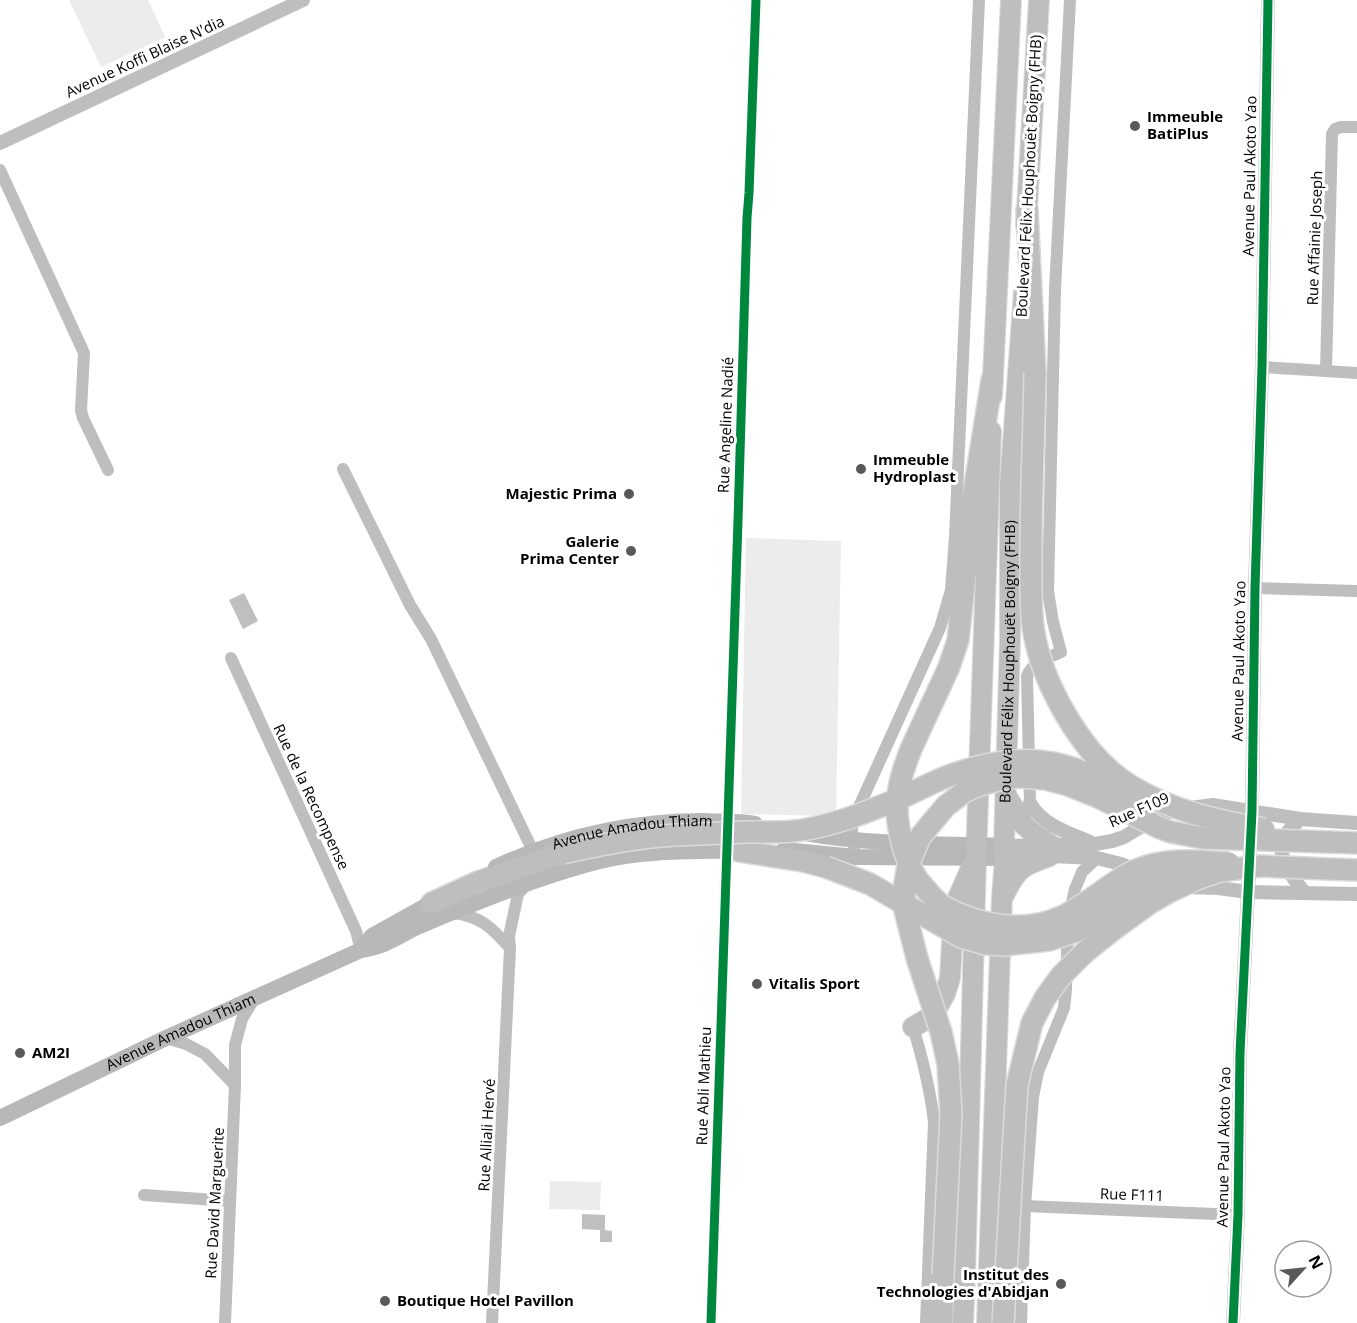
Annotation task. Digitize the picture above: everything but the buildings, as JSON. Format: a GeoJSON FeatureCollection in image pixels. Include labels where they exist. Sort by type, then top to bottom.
{"type":"FeatureCollection","features":[{"type":"Feature","properties":{"kind":"highway","name":"Boulevard Félix Houphouët Boigny (FHB)"},"geometry":{"type":"LineString","coordinates":[[963,1323],[992,380],[1011,0]]}},
{"type":"Feature","properties":{"kind":"highway","name":"Boulevard Félix Houphouët Boigny (FHB)"},"geometry":{"type":"LineString","coordinates":[[987,1323],[1005,852],[1010,640],[1010,483],[1024,287],[1038,0]]}},
{"type":"Feature","properties":{"kind":"highway"},"geometry":{"type":"LineString","coordinates":[[1027,210],[1035,373],[1031,602],[1038,652],[1052,687],[1087,746],[1107,768],[1129,785],[1193,814],[1218,821],[1329,842]]}},
{"type":"Feature","properties":{"kind":"highway"},"geometry":{"type":"LineString","coordinates":[[992,380],[974,492],[958,640],[949,667],[911,749],[898,789],[897,813],[900,834],[913,873],[928,893],[944,907],[979,922],[1022,927],[1044,924],[1063,916],[1115,882],[1135,871],[1156,864],[1206,861],[1328,869]]}},
{"type":"Feature","properties":{"kind":"highway"},"geometry":{"type":"LineString","coordinates":[[432,903],[478,882],[563,853],[623,840],[779,832],[801,830],[836,822],[876,808],[946,776],[1011,760],[1039,761],[1067,766],[1098,779],[1157,817],[1203,838]]}},
{"type":"Feature","properties":{"kind":"highway"},"geometry":{"type":"LineString","coordinates":[[942,1323],[951,1114],[948,1064],[941,1032],[917,958],[905,911],[904,888],[908,866],[920,837],[946,806],[964,792],[989,782],[1020,777],[1045,779],[1098,797],[1171,832],[1203,838],[1357,843]]}},
{"type":"Feature","properties":{"kind":"highway"},"geometry":{"type":"LineString","coordinates":[[1002,897],[1013,877],[1026,865],[1050,850],[1024,825],[1026,811],[1006,795]]}},
{"type":"Feature","properties":{"kind":"highway"},"geometry":{"type":"LineString","coordinates":[[733,850],[826,867],[870,884],[961,937],[985,944],[1005,945],[1049,940],[1077,931],[1142,887],[1206,861]]}},
{"type":"Feature","properties":{"kind":"highway"},"geometry":{"type":"LineString","coordinates":[[913,1027],[927,1019],[936,1010],[945,994],[950,978],[954,907],[976,852]]}},
{"type":"Feature","properties":{"kind":"highway"},"geometry":{"type":"LineString","coordinates":[[1003,1323],[1017,1085],[1032,1023],[1055,983],[1086,952],[1114,929],[1150,903],[1198,878],[1220,871],[1260,866],[1357,870]]}},
{"type":"Feature","properties":{"kind":"main road","name":"Avenue Amadou Thiam"},"geometry":{"type":"LineString","coordinates":[[361,950],[372,936],[482,874],[533,851],[600,831],[681,821],[748,823],[855,849]]}},
{"type":"Feature","properties":{"kind":"main road","name":"Avenue Amadou Thiam"},"geometry":{"type":"LineString","coordinates":[[0,1118],[166,1038],[361,950],[376,948],[416,928],[528,883],[601,861],[678,851],[855,849],[1005,852]]}},
{"type":"Feature","properties":{"kind":"street","name":"Avenue Koffi Blaise N'dia"},"geometry":{"type":"LineString","coordinates":[[0,143],[303,0]]}},
{"type":"Feature","properties":{"kind":"street","name":"Rue Angeline Nadié"},"geometry":{"type":"LineString","coordinates":[[733,850],[728,822],[756,0]]}},
{"type":"Feature","properties":{"kind":"street"},"geometry":{"type":"LineString","coordinates":[[855,849],[853,820],[940,628],[951,590],[956,525],[979,0]]}},
{"type":"Feature","properties":{"kind":"street"},"geometry":{"type":"LineString","coordinates":[[1070,0],[1055,290],[1048,591],[1061,652],[1036,664],[1026,676],[1026,811],[1005,852],[1096,851]]}},
{"type":"Feature","properties":{"kind":"street","name":"Avenue Paul Akoto Yao"},"geometry":{"type":"LineString","coordinates":[[1233,1323],[1238,1215],[1240,1053],[1252,811],[1268,0]]}},
{"type":"Feature","properties":{"kind":"street","name":"Rue Affainie Joseph"},"geometry":{"type":"LineString","coordinates":[[1326,371],[1332,134],[1335,129],[1341,127],[1357,127]]}},
{"type":"Feature","properties":{"kind":"street"},"geometry":{"type":"LineString","coordinates":[[0,170],[84,353],[81,410],[108,470]]}},
{"type":"Feature","properties":{"kind":"street"},"geometry":{"type":"LineString","coordinates":[[1262,367],[1357,372]]}},
{"type":"Feature","properties":{"kind":"street"},"geometry":{"type":"LineString","coordinates":[[343,469],[410,605],[431,639],[533,851]]}},
{"type":"Feature","properties":{"kind":"street"},"geometry":{"type":"LineString","coordinates":[[1255,588],[1357,591]]}},
{"type":"Feature","properties":{"kind":"street","name":"Rue de la Recompense"},"geometry":{"type":"LineString","coordinates":[[231,658],[356,931],[361,950]]}},
{"type":"Feature","properties":{"kind":"street"},"geometry":{"type":"LineString","coordinates":[[1213,805],[1222,814],[1230,829],[1232,853],[1229,867],[1218,888]]}},
{"type":"Feature","properties":{"kind":"street","name":"Rue F109"},"geometry":{"type":"LineString","coordinates":[[1096,851],[1162,814],[1213,805],[1300,819],[1357,823]]}},
{"type":"Feature","properties":{"kind":"street"},"geometry":{"type":"LineString","coordinates":[[1026,811],[1036,814],[1121,864],[1179,887],[1218,888],[1248,892],[1357,894]]}},
{"type":"Feature","properties":{"kind":"street"},"geometry":{"type":"LineString","coordinates":[[1300,819],[1286,835],[1281,847],[1283,861],[1304,892]]}},
{"type":"Feature","properties":{"kind":"street","name":"Rue Abli Mathieu"},"geometry":{"type":"LineString","coordinates":[[711,1323],[733,850]]}},
{"type":"Feature","properties":{"kind":"street"},"geometry":{"type":"LineString","coordinates":[[1021,1323],[1032,1097],[1038,1072],[1064,1008],[1068,919],[1075,889],[1082,872],[1096,851]]}},
{"type":"Feature","properties":{"kind":"street","name":"Rue Alliali Hervé"},"geometry":{"type":"LineString","coordinates":[[492,1323],[509,936],[518,894],[528,883]]}},
{"type":"Feature","properties":{"kind":"street"},"geometry":{"type":"LineString","coordinates":[[453,913],[479,920],[492,928],[510,948]]}},
{"type":"Feature","properties":{"kind":"street","name":"Rue David Marguerite"},"geometry":{"type":"LineString","coordinates":[[225,1323],[235,1045],[242,1019],[254,999]]}},
{"type":"Feature","properties":{"kind":"street"},"geometry":{"type":"LineString","coordinates":[[913,1027],[926,1069],[934,1122],[926,1323]]}},
{"type":"Feature","properties":{"kind":"street"},"geometry":{"type":"LineString","coordinates":[[166,1038],[186,1044],[205,1054],[235,1084]]}},
{"type":"Feature","properties":{"kind":"street"},"geometry":{"type":"LineString","coordinates":[[144,1195],[230,1201]]}},
{"type":"Feature","properties":{"kind":"street","name":"Rue F111"},"geometry":{"type":"LineString","coordinates":[[1025,1206],[1238,1215]]}},
{"type":"Feature","properties":{"kind":"shaded area"},"geometry":{"type":"Polygon","coordinates":[[[69,0],[148,0],[165,37],[101,67],[69,0]]]}},
{"type":"Feature","properties":{"kind":"shaded area"},"geometry":{"type":"Polygon","coordinates":[[[746,538],[841,541],[836,816],[741,814],[746,538]]]}},
{"type":"Feature","properties":{"kind":"shaded area"},"geometry":{"type":"Polygon","coordinates":[[[244,593],[258,621],[243,629],[229,600],[244,593]]]}},
{"type":"Feature","properties":{"kind":"shaded area"},"geometry":{"type":"Polygon","coordinates":[[[550,1181],[601,1182],[600,1210],[549,1209],[550,1181]]]}},
{"type":"Feature","properties":{"kind":"shaded area"},"geometry":{"type":"Polygon","coordinates":[[[582,1214],[605,1215],[605,1230],[612,1231],[612,1242],[600,1242],[600,1230],[582,1229],[582,1214]]]}},
{"type":"Feature","properties":{"kind":"cycle path"},"geometry":{"type":"LineString","coordinates":[[711,1323],[756,0]]}},
{"type":"Feature","properties":{"kind":"cycle path"},"geometry":{"type":"LineString","coordinates":[[1233,1323],[1238,1215],[1240,1053],[1252,811],[1268,0]]}},
{"type":"Feature","properties":{"kind":"place","name":"Immeuble BatiPlus"},"geometry":{"type":"Point","coordinates":[1135,126]}},
{"type":"Feature","properties":{"kind":"place","name":"Immeuble Hydroplast"},"geometry":{"type":"Point","coordinates":[861,469]}},
{"type":"Feature","properties":{"kind":"place","name":"Majestic Prima"},"geometry":{"type":"Point","coordinates":[629,494]}},
{"type":"Feature","properties":{"kind":"place","name":"Galerie Prima Center"},"geometry":{"type":"Point","coordinates":[631,551]}},
{"type":"Feature","properties":{"kind":"place","name":"Vitalis Sport"},"geometry":{"type":"Point","coordinates":[757,984]}},
{"type":"Feature","properties":{"kind":"place","name":"AM2I"},"geometry":{"type":"Point","coordinates":[20,1053]}},
{"type":"Feature","properties":{"kind":"place","name":"Institut des Technologies d'Abidjan"},"geometry":{"type":"Point","coordinates":[1061,1284]}},
{"type":"Feature","properties":{"kind":"place","name":"Boutique Hotel Pavillon"},"geometry":{"type":"Point","coordinates":[385,1301]}}]}
